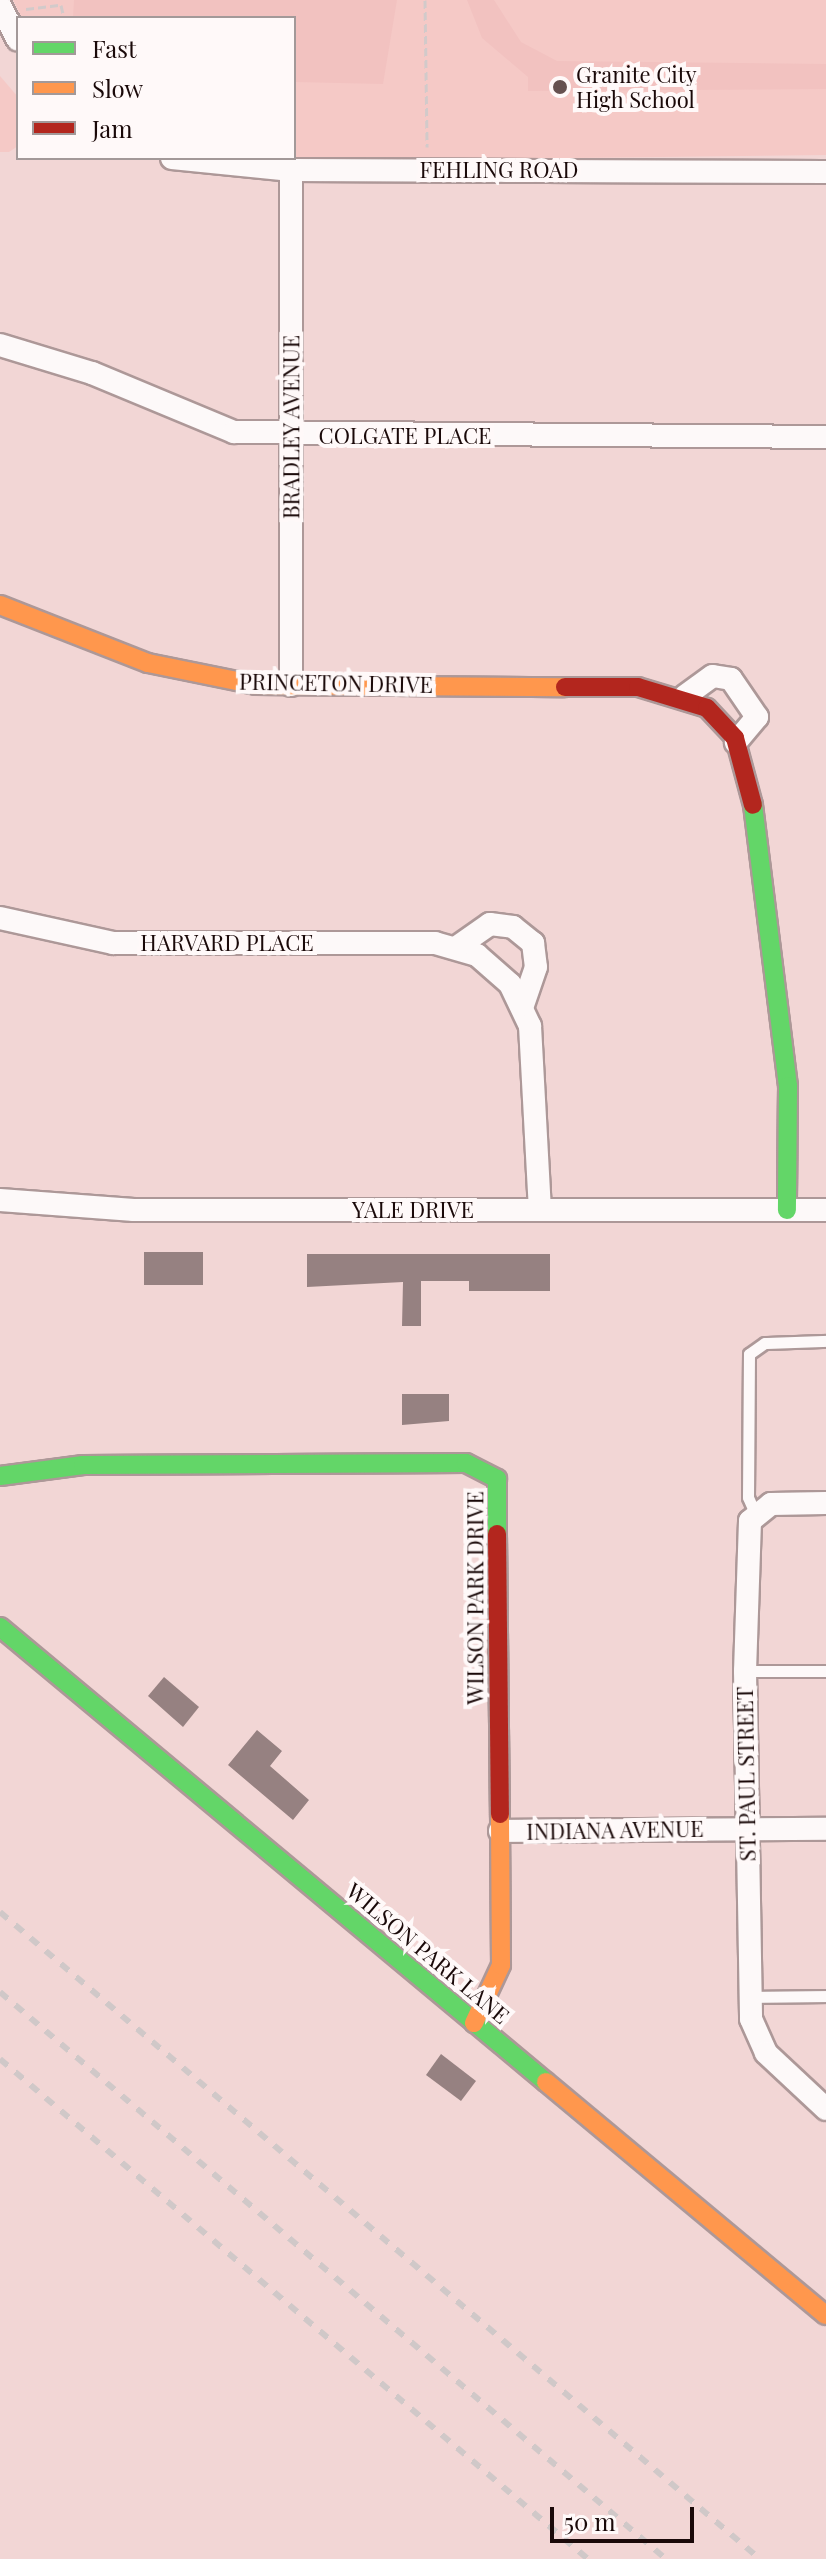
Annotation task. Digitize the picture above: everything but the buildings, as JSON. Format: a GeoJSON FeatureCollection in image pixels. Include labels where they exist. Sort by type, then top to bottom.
{"type":"FeatureCollection","features":[{"type":"Feature","properties":{"kind":"street"},"geometry":{"type":"LineString","coordinates":[[1,8],[16,36]]}},
{"type":"Feature","properties":{"kind":"street","name":"FEHLING ROAD"},"geometry":{"type":"LineString","coordinates":[[192,160],[291,170],[826,172]]}},
{"type":"Feature","properties":{"kind":"street","name":"BRADLEY AVENUE"},"geometry":{"type":"LineString","coordinates":[[291,170],[291,685]]}},
{"type":"Feature","properties":{"kind":"street","name":"COLGATE PLACE"},"geometry":{"type":"LineString","coordinates":[[0,345],[92,373],[215,427],[292,435],[826,437]]}},
{"type":"Feature","properties":{"kind":"street","name":"PRINCETON DRIVE"},"geometry":{"type":"LineString","coordinates":[[0,605],[148,663],[291,685],[638,687],[685,696],[707,708],[736,742],[749,777],[788,1086],[787,1210]]}},
{"type":"Feature","properties":{"kind":"street"},"geometry":{"type":"LineString","coordinates":[[685,696],[713,676],[731,679],[757,717],[736,742]]}},
{"type":"Feature","properties":{"kind":"street","name":"HARVARD PLACE"},"geometry":{"type":"LineString","coordinates":[[0,918],[113,943],[457,947],[495,968],[523,1005],[535,1055],[540,1210]]}},
{"type":"Feature","properties":{"kind":"street"},"geometry":{"type":"LineString","coordinates":[[457,947],[490,924],[513,927],[533,943],[536,967],[523,1005]]}},
{"type":"Feature","properties":{"kind":"street","name":"YALE DRIVE"},"geometry":{"type":"LineString","coordinates":[[0,1200],[134,1210],[826,1210]]}},
{"type":"Feature","properties":{"kind":"street","name":"WILSON PARK DRIVE"},"geometry":{"type":"LineString","coordinates":[[0,1476],[83,1465],[466,1463],[489,1470],[502,1502],[501,1965],[474,2023]]}},
{"type":"Feature","properties":{"kind":"street"},"geometry":{"type":"LineString","coordinates":[[755,1513],[778,1502],[826,1503]]}},
{"type":"Feature","properties":{"kind":"street","name":"ST. PAUL STREET"},"geometry":{"type":"LineString","coordinates":[[755,1513],[746,1532],[746,1828],[750,1997],[756,2037],[826,2109]]}},
{"type":"Feature","properties":{"kind":"street","name":"WILSON PARK LANE"},"geometry":{"type":"LineString","coordinates":[[0,1627],[826,2315]]}},
{"type":"Feature","properties":{"kind":"street","name":"INDIANA AVENUE"},"geometry":{"type":"LineString","coordinates":[[500,1831],[826,1829]]}},
{"type":"Feature","properties":{"kind":"lane"},"geometry":{"type":"LineString","coordinates":[[755,1513],[748,1497],[749,1354],[765,1343],[826,1341]]}},
{"type":"Feature","properties":{"kind":"lane"},"geometry":{"type":"LineString","coordinates":[[745,1671],[826,1671]]}},
{"type":"Feature","properties":{"kind":"lane"},"geometry":{"type":"LineString","coordinates":[[750,1997],[826,1996]]}},
{"type":"Feature","properties":{"kind":"path"},"geometry":{"type":"LineString","coordinates":[[425,0],[427,147]]}},
{"type":"Feature","properties":{"kind":"path"},"geometry":{"type":"LineString","coordinates":[[1,8],[61,5],[64,16]]}},
{"type":"Feature","properties":{"kind":"shaded area","name":"Granite City High School"},"geometry":{"type":"Polygon","coordinates":[[[13,0],[826,0],[826,155],[296,159],[296,16],[21,16],[13,0]]]}},
{"type":"Feature","properties":{"kind":"shaded area"},"geometry":{"type":"Polygon","coordinates":[[[74,0],[397,0],[383,84],[296,82],[296,16],[73,16],[74,0]]]}},
{"type":"Feature","properties":{"kind":"shaded area"},"geometry":{"type":"Polygon","coordinates":[[[467,0],[494,0],[521,42],[557,61],[826,64],[826,89],[528,91],[528,77],[482,38],[467,0]]]}},
{"type":"Feature","properties":{"kind":"shaded area"},"geometry":{"type":"Polygon","coordinates":[[[0,76],[16,95],[16,147],[9,152],[0,152],[0,76]]]}},
{"type":"Feature","properties":{"kind":"railway"},"geometry":{"type":"LineString","coordinates":[[0,1912],[760,2559]]}},
{"type":"Feature","properties":{"kind":"railway"},"geometry":{"type":"LineString","coordinates":[[0,1992],[666,2559]]}},
{"type":"Feature","properties":{"kind":"railway"},"geometry":{"type":"LineString","coordinates":[[0,2059],[588,2559]]}},
{"type":"Feature","properties":{"kind":"traffic: fast"},"geometry":{"type":"LineString","coordinates":[[753,805],[788,1086],[787,1210]]}},
{"type":"Feature","properties":{"kind":"traffic: fast"},"geometry":{"type":"LineString","coordinates":[[0,1476],[83,1465],[466,1463],[497,1479],[497,1534]]}},
{"type":"Feature","properties":{"kind":"traffic: fast"},"geometry":{"type":"LineString","coordinates":[[0,1627],[546,2082]]}},
{"type":"Feature","properties":{"kind":"traffic: slow"},"geometry":{"type":"LineString","coordinates":[[0,605],[148,663],[256,685],[565,687]]}},
{"type":"Feature","properties":{"kind":"traffic: slow"},"geometry":{"type":"LineString","coordinates":[[474,2023],[501,1965],[500,1814]]}},
{"type":"Feature","properties":{"kind":"traffic: slow"},"geometry":{"type":"LineString","coordinates":[[546,2082],[826,2315]]}},
{"type":"Feature","properties":{"kind":"traffic: jam"},"geometry":{"type":"LineString","coordinates":[[565,687],[638,687],[707,708],[735,738],[753,805]]}},
{"type":"Feature","properties":{"kind":"traffic: jam"},"geometry":{"type":"LineString","coordinates":[[497,1534],[500,1814]]}},
{"type":"Feature","properties":{"kind":"place","name":"Granite City High School"},"geometry":{"type":"Point","coordinates":[560,87]}}]}
